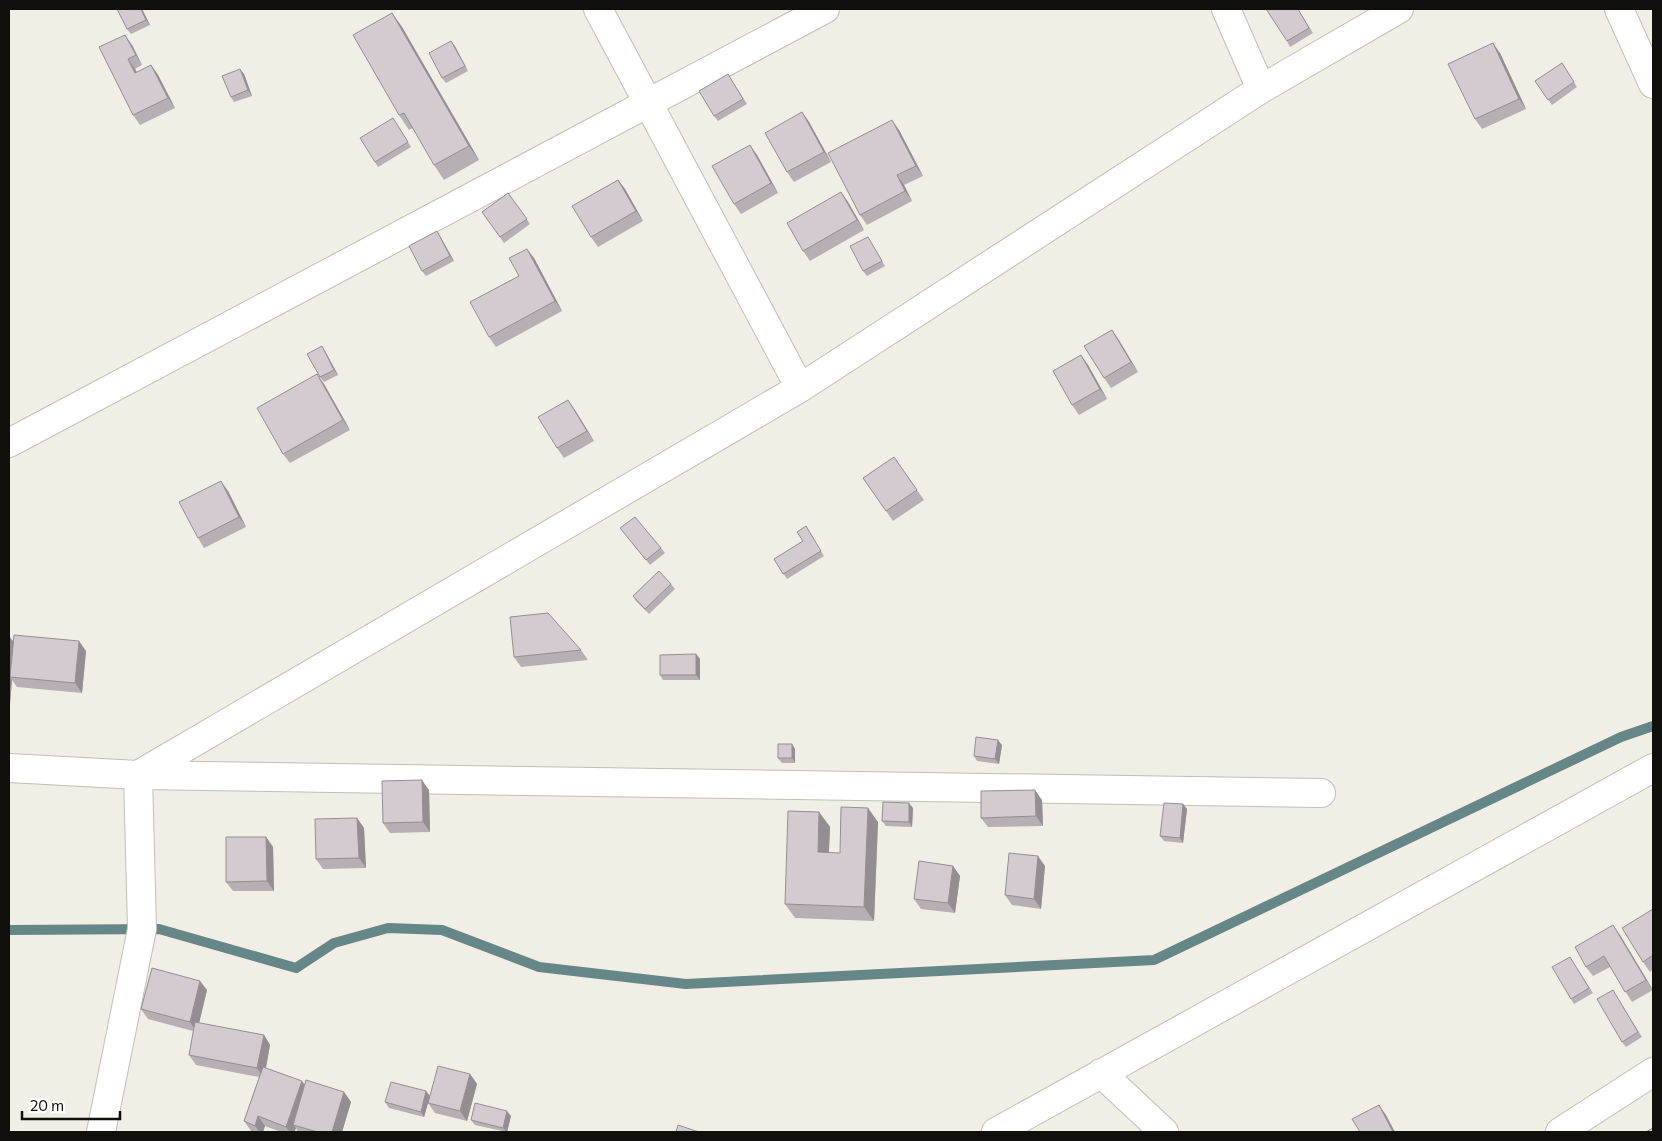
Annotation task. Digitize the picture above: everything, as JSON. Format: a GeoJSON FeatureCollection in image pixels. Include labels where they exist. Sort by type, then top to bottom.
{"type":"FeatureCollection","features":[{"type":"Feature","properties":{"kind":"street"},"geometry":{"type":"LineString","coordinates":[[598,9],[800,388]]}},
{"type":"Feature","properties":{"kind":"street"},"geometry":{"type":"LineString","coordinates":[[9,443],[824,9]]}},
{"type":"Feature","properties":{"kind":"street"},"geometry":{"type":"LineString","coordinates":[[1226,9],[1261,89]]}},
{"type":"Feature","properties":{"kind":"street"},"geometry":{"type":"LineString","coordinates":[[138,774],[800,388],[1261,89],[1399,9]]}},
{"type":"Feature","properties":{"kind":"street"},"geometry":{"type":"LineString","coordinates":[[1619,9],[1653,84]]}},
{"type":"Feature","properties":{"kind":"street"},"geometry":{"type":"LineString","coordinates":[[9,768],[138,774],[1321,793]]}},
{"type":"Feature","properties":{"kind":"street"},"geometry":{"type":"LineString","coordinates":[[996,1132],[1653,768]]}},
{"type":"Feature","properties":{"kind":"street"},"geometry":{"type":"LineString","coordinates":[[101,1132],[142,929],[138,774]]}},
{"type":"Feature","properties":{"kind":"street"},"geometry":{"type":"LineString","coordinates":[[1560,1132],[1653,1072]]}},
{"type":"Feature","properties":{"kind":"street"},"geometry":{"type":"LineString","coordinates":[[1101,1073],[1164,1132]]}},
{"type":"Feature","properties":{"kind":"building"},"geometry":{"type":"Polygon","coordinates":[[[117,9],[141,9],[146,20],[127,29],[117,9]]]}},
{"type":"Feature","properties":{"kind":"building"},"geometry":{"type":"Polygon","coordinates":[[[1266,9],[1298,9],[1309,28],[1287,41],[1266,9]]]}},
{"type":"Feature","properties":{"kind":"building"},"geometry":{"type":"Polygon","coordinates":[[[392,13],[469,146],[434,165],[404,113],[399,115],[353,35],[392,13]]]}},
{"type":"Feature","properties":{"kind":"building"},"geometry":{"type":"Polygon","coordinates":[[[125,35],[136,55],[128,59],[135,73],[151,65],[168,98],[133,115],[99,47],[125,35]]]}},
{"type":"Feature","properties":{"kind":"building"},"geometry":{"type":"Polygon","coordinates":[[[451,41],[465,66],[442,78],[429,53],[451,41]]]}},
{"type":"Feature","properties":{"kind":"building"},"geometry":{"type":"Polygon","coordinates":[[[1493,43],[1519,99],[1475,119],[1448,64],[1493,43]]]}},
{"type":"Feature","properties":{"kind":"building"},"geometry":{"type":"Polygon","coordinates":[[[1562,63],[1574,82],[1548,100],[1535,81],[1562,63]]]}},
{"type":"Feature","properties":{"kind":"building"},"geometry":{"type":"Polygon","coordinates":[[[240,69],[248,90],[231,97],[222,76],[240,69]]]}},
{"type":"Feature","properties":{"kind":"building"},"geometry":{"type":"Polygon","coordinates":[[[728,74],[743,99],[714,116],[699,91],[728,74]]]}},
{"type":"Feature","properties":{"kind":"building"},"geometry":{"type":"Polygon","coordinates":[[[802,112],[824,152],[787,172],[765,133],[802,112]]]}},
{"type":"Feature","properties":{"kind":"building"},"geometry":{"type":"Polygon","coordinates":[[[393,118],[408,142],[375,162],[360,138],[393,118]]]}},
{"type":"Feature","properties":{"kind":"building"},"geometry":{"type":"Polygon","coordinates":[[[892,120],[916,166],[897,175],[905,191],[860,215],[828,153],[892,120]]]}},
{"type":"Feature","properties":{"kind":"building"},"geometry":{"type":"Polygon","coordinates":[[[750,145],[771,183],[734,204],[712,166],[750,145]]]}},
{"type":"Feature","properties":{"kind":"building"},"geometry":{"type":"Polygon","coordinates":[[[618,180],[636,211],[591,237],[572,206],[618,180]]]}},
{"type":"Feature","properties":{"kind":"building"},"geometry":{"type":"Polygon","coordinates":[[[841,192],[857,220],[803,251],[787,223],[841,192]]]}},
{"type":"Feature","properties":{"kind":"building"},"geometry":{"type":"Polygon","coordinates":[[[508,193],[527,219],[500,237],[482,212],[508,193]]]}},
{"type":"Feature","properties":{"kind":"building"},"geometry":{"type":"Polygon","coordinates":[[[437,231],[450,256],[422,271],[409,246],[437,231]]]}},
{"type":"Feature","properties":{"kind":"building"},"geometry":{"type":"Polygon","coordinates":[[[868,237],[882,261],[863,271],[850,246],[868,237]]]}},
{"type":"Feature","properties":{"kind":"building"},"geometry":{"type":"Polygon","coordinates":[[[527,249],[555,301],[489,337],[470,302],[519,276],[509,258],[527,249]]]}},
{"type":"Feature","properties":{"kind":"building"},"geometry":{"type":"Polygon","coordinates":[[[1112,330],[1131,362],[1104,378],[1084,346],[1112,330]]]}},
{"type":"Feature","properties":{"kind":"building"},"geometry":{"type":"Polygon","coordinates":[[[322,346],[334,370],[320,377],[307,354],[322,346]]]}},
{"type":"Feature","properties":{"kind":"building"},"geometry":{"type":"Polygon","coordinates":[[[1081,355],[1100,389],[1072,405],[1053,371],[1081,355]]]}},
{"type":"Feature","properties":{"kind":"building"},"geometry":{"type":"Polygon","coordinates":[[[317,374],[343,420],[283,454],[257,408],[317,374]]]}},
{"type":"Feature","properties":{"kind":"building"},"geometry":{"type":"Polygon","coordinates":[[[568,400],[587,431],[557,448],[538,417],[568,400]]]}},
{"type":"Feature","properties":{"kind":"building"},"geometry":{"type":"Polygon","coordinates":[[[894,457],[917,490],[886,511],[863,478],[894,457]]]}},
{"type":"Feature","properties":{"kind":"building"},"geometry":{"type":"Polygon","coordinates":[[[221,481],[239,517],[198,538],[179,502],[221,481]]]}},
{"type":"Feature","properties":{"kind":"building"},"geometry":{"type":"Polygon","coordinates":[[[635,517],[661,548],[646,560],[620,528],[635,517]]]}},
{"type":"Feature","properties":{"kind":"building"},"geometry":{"type":"Polygon","coordinates":[[[806,526],[821,551],[783,574],[774,559],[803,541],[797,532],[806,526]]]}},
{"type":"Feature","properties":{"kind":"building"},"geometry":{"type":"Polygon","coordinates":[[[659,571],[671,584],[645,609],[633,596],[659,571]]]}},
{"type":"Feature","properties":{"kind":"building"},"geometry":{"type":"Polygon","coordinates":[[[548,613],[581,650],[514,657],[510,617],[548,613]]]}},
{"type":"Feature","properties":{"kind":"building"},"geometry":{"type":"Polygon","coordinates":[[[14,635],[79,641],[75,683],[10,677],[14,635]]]}},
{"type":"Feature","properties":{"kind":"building"},"geometry":{"type":"Polygon","coordinates":[[[696,654],[696,675],[660,675],[660,655],[696,654]]]}},
{"type":"Feature","properties":{"kind":"building"},"geometry":{"type":"Polygon","coordinates":[[[976,737],[998,740],[995,759],[974,756],[976,737]]]}},
{"type":"Feature","properties":{"kind":"building"},"geometry":{"type":"Polygon","coordinates":[[[778,744],[792,744],[792,758],[778,758],[778,744]]]}},
{"type":"Feature","properties":{"kind":"building"},"geometry":{"type":"Polygon","coordinates":[[[422,780],[423,822],[383,823],[382,781],[422,780]]]}},
{"type":"Feature","properties":{"kind":"building"},"geometry":{"type":"Polygon","coordinates":[[[1035,790],[1036,816],[981,818],[981,791],[1035,790]]]}},
{"type":"Feature","properties":{"kind":"building"},"geometry":{"type":"Polygon","coordinates":[[[883,802],[909,803],[909,822],[882,821],[883,802]]]}},
{"type":"Feature","properties":{"kind":"building"},"geometry":{"type":"Polygon","coordinates":[[[1164,803],[1183,804],[1180,838],[1160,836],[1164,803]]]}},
{"type":"Feature","properties":{"kind":"building"},"geometry":{"type":"Polygon","coordinates":[[[841,807],[868,808],[864,907],[785,904],[788,811],[819,812],[818,852],[840,853],[841,807]]]}},
{"type":"Feature","properties":{"kind":"building"},"geometry":{"type":"Polygon","coordinates":[[[357,818],[359,858],[316,859],[315,819],[357,818]]]}},
{"type":"Feature","properties":{"kind":"building"},"geometry":{"type":"Polygon","coordinates":[[[226,837],[266,837],[267,881],[226,882],[226,837]]]}},
{"type":"Feature","properties":{"kind":"building"},"geometry":{"type":"Polygon","coordinates":[[[1009,853],[1038,856],[1034,899],[1005,895],[1009,853]]]}},
{"type":"Feature","properties":{"kind":"building"},"geometry":{"type":"Polygon","coordinates":[[[919,861],[953,866],[948,903],[914,899],[919,861]]]}},
{"type":"Feature","properties":{"kind":"building"},"geometry":{"type":"Polygon","coordinates":[[[1653,909],[1653,955],[1643,962],[1622,928],[1653,909]]]}},
{"type":"Feature","properties":{"kind":"building"},"geometry":{"type":"Polygon","coordinates":[[[1613,925],[1646,980],[1625,992],[1604,956],[1586,967],[1575,947],[1613,925]]]}},
{"type":"Feature","properties":{"kind":"building"},"geometry":{"type":"Polygon","coordinates":[[[1570,957],[1589,988],[1571,999],[1552,967],[1570,957]]]}},
{"type":"Feature","properties":{"kind":"building"},"geometry":{"type":"Polygon","coordinates":[[[152,968],[200,981],[190,1022],[141,1009],[152,968]]]}},
{"type":"Feature","properties":{"kind":"building"},"geometry":{"type":"Polygon","coordinates":[[[1613,990],[1638,1032],[1622,1042],[1597,999],[1613,990]]]}},
{"type":"Feature","properties":{"kind":"building"},"geometry":{"type":"Polygon","coordinates":[[[195,1022],[264,1035],[257,1068],[189,1055],[195,1022]]]}},
{"type":"Feature","properties":{"kind":"building"},"geometry":{"type":"Polygon","coordinates":[[[438,1066],[470,1074],[460,1111],[428,1103],[438,1066]]]}},
{"type":"Feature","properties":{"kind":"building"},"geometry":{"type":"Polygon","coordinates":[[[263,1067],[302,1081],[286,1127],[258,1116],[255,1126],[244,1121],[263,1067]]]}},
{"type":"Feature","properties":{"kind":"building"},"geometry":{"type":"Polygon","coordinates":[[[306,1080],[344,1092],[332,1132],[318,1132],[293,1125],[306,1080]]]}},
{"type":"Feature","properties":{"kind":"building"},"geometry":{"type":"Polygon","coordinates":[[[391,1082],[426,1091],[421,1112],[385,1102],[391,1082]]]}},
{"type":"Feature","properties":{"kind":"building"},"geometry":{"type":"Polygon","coordinates":[[[475,1103],[507,1111],[503,1128],[471,1120],[475,1103]]]}},
{"type":"Feature","properties":{"kind":"building"},"geometry":{"type":"Polygon","coordinates":[[[1379,1105],[1393,1132],[1360,1132],[1352,1119],[1379,1105]]]}},
{"type":"Feature","properties":{"kind":"building"},"geometry":{"type":"Polygon","coordinates":[[[678,1125],[699,1132],[676,1132],[678,1125]]]}},
{"type":"Feature","properties":{"kind":"waterway"},"geometry":{"type":"LineString","coordinates":[[9,930],[159,929],[296,968],[334,943],[388,928],[442,930],[539,967],[686,984],[1154,960],[1621,737],[1653,726]]}}]}
